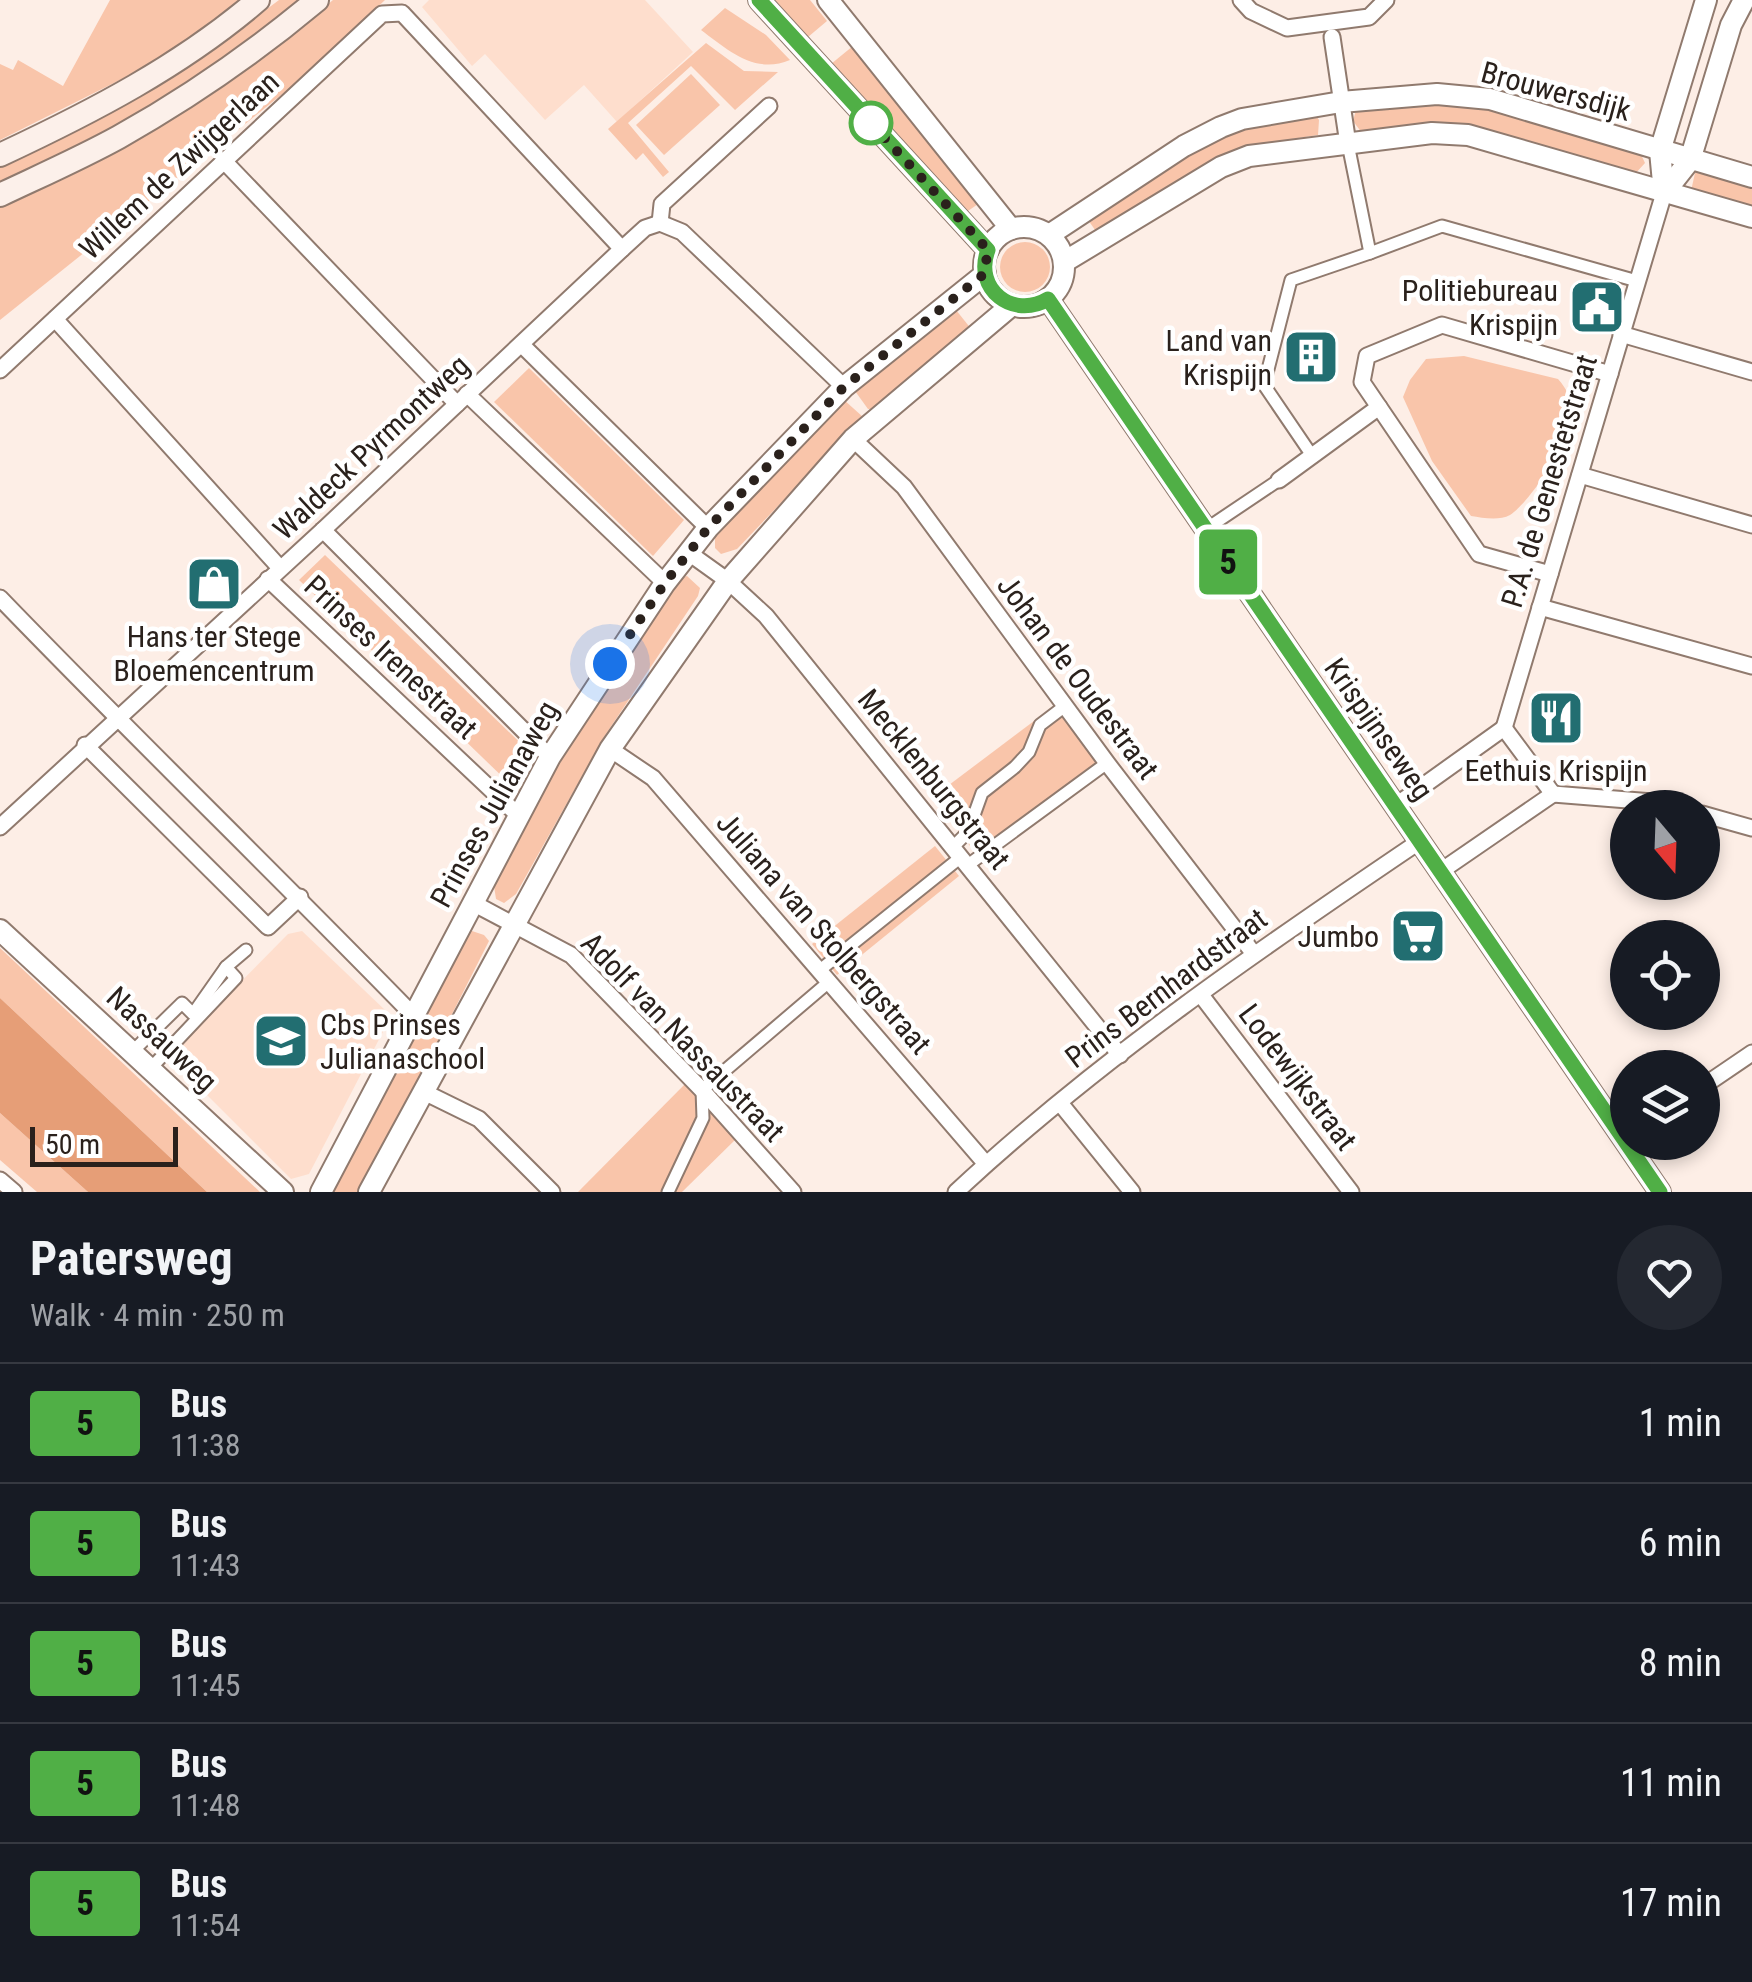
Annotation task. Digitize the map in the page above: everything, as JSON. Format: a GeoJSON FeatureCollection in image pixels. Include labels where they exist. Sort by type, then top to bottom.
{"type":"FeatureCollection","features":[{"type":"Feature","properties":{"kind":"main road"},"geometry":{"type":"LineString","coordinates":[[0,155],[154,77],[214,38],[258,0]]}},
{"type":"Feature","properties":{"kind":"main road"},"geometry":{"type":"LineString","coordinates":[[0,195],[115,139],[174,105],[257,50],[317,0]]}},
{"type":"Feature","properties":{"kind":"street"},"geometry":{"type":"LineString","coordinates":[[759,0],[988,250]]}},
{"type":"Feature","properties":{"kind":"street"},"geometry":{"type":"LineString","coordinates":[[828,0],[1011,229]]}},
{"type":"Feature","properties":{"kind":"street"},"geometry":{"type":"LineString","coordinates":[[1242,0],[1251,10],[1287,28],[1331,30],[1369,17],[1386,0]]}},
{"type":"Feature","properties":{"kind":"street"},"geometry":{"type":"LineString","coordinates":[[1664,193],[1660,150],[1706,0]]}},
{"type":"Feature","properties":{"kind":"street"},"geometry":{"type":"LineString","coordinates":[[1664,193],[1690,160],[1731,25],[1744,0]]}},
{"type":"Feature","properties":{"kind":"street","name":"Willem de Zwijgerlaan"},"geometry":{"type":"LineString","coordinates":[[0,370],[382,14],[402,13],[622,248]]}},
{"type":"Feature","properties":{"kind":"street"},"geometry":{"type":"LineString","coordinates":[[1331,30],[1370,253]]}},
{"type":"Feature","properties":{"kind":"street","name":"Brouwersdijk"},"geometry":{"type":"LineString","coordinates":[[1049,235],[1184,146],[1221,127],[1242,119],[1341,102],[1438,94],[1490,99],[1752,177]]}},
{"type":"Feature","properties":{"kind":"street","name":"Waldeck Pyrmontweg"},"geometry":{"type":"LineString","coordinates":[[0,826],[323,530],[622,248],[645,228],[660,224],[662,204],[769,106]]}},
{"type":"Feature","properties":{"kind":"street"},"geometry":{"type":"LineString","coordinates":[[1064,262],[1221,168],[1249,156],[1432,133],[1468,135],[1752,217]]}},
{"type":"Feature","properties":{"kind":"street"},"geometry":{"type":"LineString","coordinates":[[223,160],[462,399],[665,583]]}},
{"type":"Feature","properties":{"kind":"street","name":"P.A. de Genestetstraat"},"geometry":{"type":"LineString","coordinates":[[1504,728],[1664,193]]}},
{"type":"Feature","properties":{"kind":"street"},"geometry":{"type":"LineString","coordinates":[[660,224],[682,232],[844,387]]}},
{"type":"Feature","properties":{"kind":"street"},"geometry":{"type":"LineString","coordinates":[[1313,457],[1264,385],[1291,280],[1442,226],[1638,281]]}},
{"type":"Feature","properties":{"kind":"street"},"geometry":{"type":"LineString","coordinates":[[1035,228],[1049,235],[1064,262],[1061,283],[1048,299],[1027,307],[1012,306],[994,294],[984,274],[988,250],[998,237],[1011,229],[1035,228]]}},
{"type":"Feature","properties":{"kind":"street","name":"Prinses Julianaweg"},"geometry":{"type":"LineString","coordinates":[[322,1192],[550,757],[665,583],[708,528],[844,387],[984,274]]}},
{"type":"Feature","properties":{"kind":"street","name":"Krispijnseweg"},"geometry":{"type":"LineString","coordinates":[[1048,299],[1610,1115]]}},
{"type":"Feature","properties":{"kind":"street"},"geometry":{"type":"LineString","coordinates":[[369,1192],[610,749],[728,581],[853,439],[1012,306]]}},
{"type":"Feature","properties":{"kind":"street","name":"Prinses Irenestraat"},"geometry":{"type":"LineString","coordinates":[[55,319],[274,574],[519,816]]}},
{"type":"Feature","properties":{"kind":"street"},"geometry":{"type":"LineString","coordinates":[[1550,574],[1478,554],[1362,382],[1366,356],[1442,325],[1610,374]]}},
{"type":"Feature","properties":{"kind":"street"},"geometry":{"type":"LineString","coordinates":[[1622,334],[1752,372]]}},
{"type":"Feature","properties":{"kind":"street"},"geometry":{"type":"LineString","coordinates":[[522,345],[708,528]]}},
{"type":"Feature","properties":{"kind":"street"},"geometry":{"type":"LineString","coordinates":[[1206,529],[1380,407]]}},
{"type":"Feature","properties":{"kind":"street","name":"Johan de Oudestraat"},"geometry":{"type":"LineString","coordinates":[[853,439],[904,488],[1254,954]]}},
{"type":"Feature","properties":{"kind":"street"},"geometry":{"type":"LineString","coordinates":[[1580,474],[1752,525]]}},
{"type":"Feature","properties":{"kind":"street","name":"Prinses Irenestraat"},"geometry":{"type":"LineString","coordinates":[[323,530],[550,757]]}},
{"type":"Feature","properties":{"kind":"street","name":"Mecklenburgstraat"},"geometry":{"type":"LineString","coordinates":[[689,553],[728,581],[766,616],[1120,1056]]}},
{"type":"Feature","properties":{"kind":"street"},"geometry":{"type":"LineString","coordinates":[[0,598],[116,718],[300,897],[413,1016]]}},
{"type":"Feature","properties":{"kind":"street"},"geometry":{"type":"LineString","coordinates":[[1540,607],[1752,666]]}},
{"type":"Feature","properties":{"kind":"street"},"geometry":{"type":"LineString","coordinates":[[961,856],[982,793],[1029,752],[1040,725],[1065,706]]}},
{"type":"Feature","properties":{"kind":"street"},"geometry":{"type":"LineString","coordinates":[[1395,806],[1504,728],[1552,794]]}},
{"type":"Feature","properties":{"kind":"street"},"geometry":{"type":"LineString","coordinates":[[85,745],[268,926],[300,897]]}},
{"type":"Feature","properties":{"kind":"street","name":"Juliana van Stolbergstraat"},"geometry":{"type":"LineString","coordinates":[[610,749],[653,778],[986,1164]]}},
{"type":"Feature","properties":{"kind":"street"},"geometry":{"type":"LineString","coordinates":[[668,1192],[703,1118],[702,1090],[961,856],[1107,763]]}},
{"type":"Feature","properties":{"kind":"street"},"geometry":{"type":"LineString","coordinates":[[1441,871],[1552,794],[1610,798]]}},
{"type":"Feature","properties":{"kind":"street"},"geometry":{"type":"LineString","coordinates":[[1720,819],[1752,828]]}},
{"type":"Feature","properties":{"kind":"street","name":"Prins Bernhardstraat"},"geometry":{"type":"LineString","coordinates":[[956,1192],[1060,1103],[1254,954],[1420,841]]}},
{"type":"Feature","properties":{"kind":"street","name":"Adolf van Nassaustraat"},"geometry":{"type":"LineString","coordinates":[[472,904],[571,955],[702,1090],[793,1192]]}},
{"type":"Feature","properties":{"kind":"street","name":"Nassauweg"},"geometry":{"type":"LineString","coordinates":[[0,930],[282,1192]]}},
{"type":"Feature","properties":{"kind":"street"},"geometry":{"type":"LineString","coordinates":[[150,1069],[195,1016],[226,967],[246,950]]}},
{"type":"Feature","properties":{"kind":"street","name":"Lodewijkstraat"},"geometry":{"type":"LineString","coordinates":[[1201,995],[1351,1192]]}},
{"type":"Feature","properties":{"kind":"street"},"geometry":{"type":"LineString","coordinates":[[132,1052],[182,1003],[195,1016]]}},
{"type":"Feature","properties":{"kind":"street"},"geometry":{"type":"LineString","coordinates":[[1720,1075],[1752,1053]]}},
{"type":"Feature","properties":{"kind":"street"},"geometry":{"type":"LineString","coordinates":[[424,1092],[479,1120],[552,1192]]}},
{"type":"Feature","properties":{"kind":"street"},"geometry":{"type":"LineString","coordinates":[[1060,1103],[1132,1192]]}},
{"type":"Feature","properties":{"kind":"street","name":"Krispijnseweg"},"geometry":{"type":"LineString","coordinates":[[1640,1160],[1660,1192]]}},
{"type":"Feature","properties":{"kind":"street"},"geometry":{"type":"LineString","coordinates":[[0,1180],[14,1192]]}},
{"type":"Feature","properties":{"kind":"shaded area"},"geometry":{"type":"Polygon","coordinates":[[[110,0],[245,0],[142,69],[0,140],[0,64],[13,70],[18,60],[63,86],[110,0]]]}},
{"type":"Feature","properties":{"kind":"shaded area"},"geometry":{"type":"Polygon","coordinates":[[[279,0],[306,0],[236,53],[134,118],[0,184],[0,166],[227,39],[279,0]]]}},
{"type":"Feature","properties":{"kind":"shaded area"},"geometry":{"type":"Polygon","coordinates":[[[333,0],[385,0],[300,80],[0,320],[0,204],[183,110],[283,42],[333,0]]]}},
{"type":"Feature","properties":{"kind":"shaded area"},"geometry":{"type":"Polygon","coordinates":[[[429,0],[645,0],[693,52],[617,122],[584,85],[545,120],[485,54],[472,66],[422,7],[429,0]]]}},
{"type":"Feature","properties":{"kind":"shaded area"},"geometry":{"type":"Polygon","coordinates":[[[772,0],[810,0],[827,21],[808,37],[772,0]]]}},
{"type":"Feature","properties":{"kind":"shaded area"},"geometry":{"type":"Polygon","coordinates":[[[725,8],[766,35],[790,60],[765,64],[742,58],[701,30],[725,8]]]}},
{"type":"Feature","properties":{"kind":"shaded area"},"geometry":{"type":"Polygon","coordinates":[[[706,43],[744,71],[778,72],[735,110],[691,66],[628,123],[669,172],[663,177],[643,153],[636,160],[608,129],[706,43]]]}},
{"type":"Feature","properties":{"kind":"shaded area"},"geometry":{"type":"Polygon","coordinates":[[[853,46],[981,202],[965,213],[831,64],[853,46]]]}},
{"type":"Feature","properties":{"kind":"shaded area"},"geometry":{"type":"Polygon","coordinates":[[[691,74],[720,105],[664,155],[636,125],[691,74]]]}},
{"type":"Feature","properties":{"kind":"shaded area"},"geometry":{"type":"Polygon","coordinates":[[[1374,103],[1489,103],[1638,148],[1645,163],[1634,175],[1627,175],[1487,131],[1362,133],[1353,121],[1356,110],[1374,103]]]}},
{"type":"Feature","properties":{"kind":"shaded area"},"geometry":{"type":"Polygon","coordinates":[[[1315,114],[1319,120],[1318,135],[1248,146],[1098,234],[1088,220],[1165,165],[1244,123],[1315,114]]]}},
{"type":"Feature","properties":{"kind":"shaded area"},"geometry":{"type":"Polygon","coordinates":[[[1701,169],[1752,181],[1752,209],[1691,191],[1695,173],[1701,169]]]}},
{"type":"Feature","properties":{"kind":"shaded area"},"geometry":{"type":"Polygon","coordinates":[[[1025,242],[1043,249],[1050,267],[1043,285],[1025,292],[1007,285],[1000,267],[1007,249],[1025,242]]]}},
{"type":"Feature","properties":{"kind":"shaded area"},"geometry":{"type":"Polygon","coordinates":[[[952,305],[972,330],[874,409],[868,409],[855,391],[952,305]]]}},
{"type":"Feature","properties":{"kind":"shaded area"},"geometry":{"type":"Polygon","coordinates":[[[1464,356],[1558,379],[1572,405],[1571,426],[1558,454],[1528,497],[1506,517],[1471,516],[1432,461],[1403,397],[1426,359],[1464,356]]]}},
{"type":"Feature","properties":{"kind":"shaded area"},"geometry":{"type":"Polygon","coordinates":[[[529,368],[684,520],[653,556],[494,402],[529,368]]]}},
{"type":"Feature","properties":{"kind":"shaded area"},"geometry":{"type":"Polygon","coordinates":[[[843,399],[863,417],[737,549],[721,554],[715,548],[715,532],[843,399]]]}},
{"type":"Feature","properties":{"kind":"shaded area"},"geometry":{"type":"Polygon","coordinates":[[[325,555],[534,756],[513,787],[299,580],[325,555]]]}},
{"type":"Feature","properties":{"kind":"shaded area"},"geometry":{"type":"Polygon","coordinates":[[[687,576],[700,588],[698,596],[604,737],[516,894],[504,903],[496,899],[494,886],[580,723],[679,578],[687,576]]]}},
{"type":"Feature","properties":{"kind":"shaded area"},"geometry":{"type":"Polygon","coordinates":[[[1054,706],[1097,764],[976,854],[933,797],[1054,706]]]}},
{"type":"Feature","properties":{"kind":"shaded area"},"geometry":{"type":"Polygon","coordinates":[[[935,846],[959,876],[837,975],[812,944],[935,846]]]}},
{"type":"Feature","properties":{"kind":"shaded area"},"geometry":{"type":"Polygon","coordinates":[[[469,930],[489,941],[362,1192],[331,1192],[469,930]]]}},
{"type":"Feature","properties":{"kind":"shaded area","name":"Cbs Prinses Julianaschool"},"geometry":{"type":"Polygon","coordinates":[[[302,931],[385,1010],[386,1026],[309,1174],[291,1179],[168,1056],[288,934],[302,931]]]}},
{"type":"Feature","properties":{"kind":"shaded area"},"geometry":{"type":"Polygon","coordinates":[[[0,948],[260,1192],[207,1192],[0,998],[0,948]]]}},
{"type":"Feature","properties":{"kind":"shaded area"},"geometry":{"type":"Polygon","coordinates":[[[0,998],[207,1192],[88,1192],[0,1113],[0,998]]]}},
{"type":"Feature","properties":{"kind":"shaded area"},"geometry":{"type":"Polygon","coordinates":[[[687,1082],[738,1137],[682,1192],[578,1192],[687,1082]]]}},
{"type":"Feature","properties":{"kind":"shaded area"},"geometry":{"type":"Polygon","coordinates":[[[0,1113],[88,1192],[37,1192],[0,1160],[0,1113]]]}},
{"type":"Feature","properties":{"kind":"bus line","name":"5"},"geometry":{"type":"LineString","coordinates":[[759,0],[988,250],[984,274],[994,294],[1020,307],[1048,299],[1660,1192]]}},
{"type":"Feature","properties":{"kind":"place","name":"Politiebureau Krispijn"},"geometry":{"type":"Point","coordinates":[1597,307]}},
{"type":"Feature","properties":{"kind":"place","name":"Land van Krispijn"},"geometry":{"type":"Point","coordinates":[1311,357]}},
{"type":"Feature","properties":{"kind":"place","name":"Hans ter Stege Bloemencentrum"},"geometry":{"type":"Point","coordinates":[214,584]}},
{"type":"Feature","properties":{"kind":"place","name":"Eethuis Krispijn"},"geometry":{"type":"Point","coordinates":[1556,718]}},
{"type":"Feature","properties":{"kind":"place","name":"Jumbo"},"geometry":{"type":"Point","coordinates":[1418,936]}},
{"type":"Feature","properties":{"kind":"place","name":"Cbs Prinses Julianaschool"},"geometry":{"type":"Point","coordinates":[281,1041]}},
{"type":"Feature","properties":{"kind":"route"},"geometry":{"type":"LineString","coordinates":[[610,664],[708,528],[844,387],[984,274],[988,250],[871,123]]}}]}
